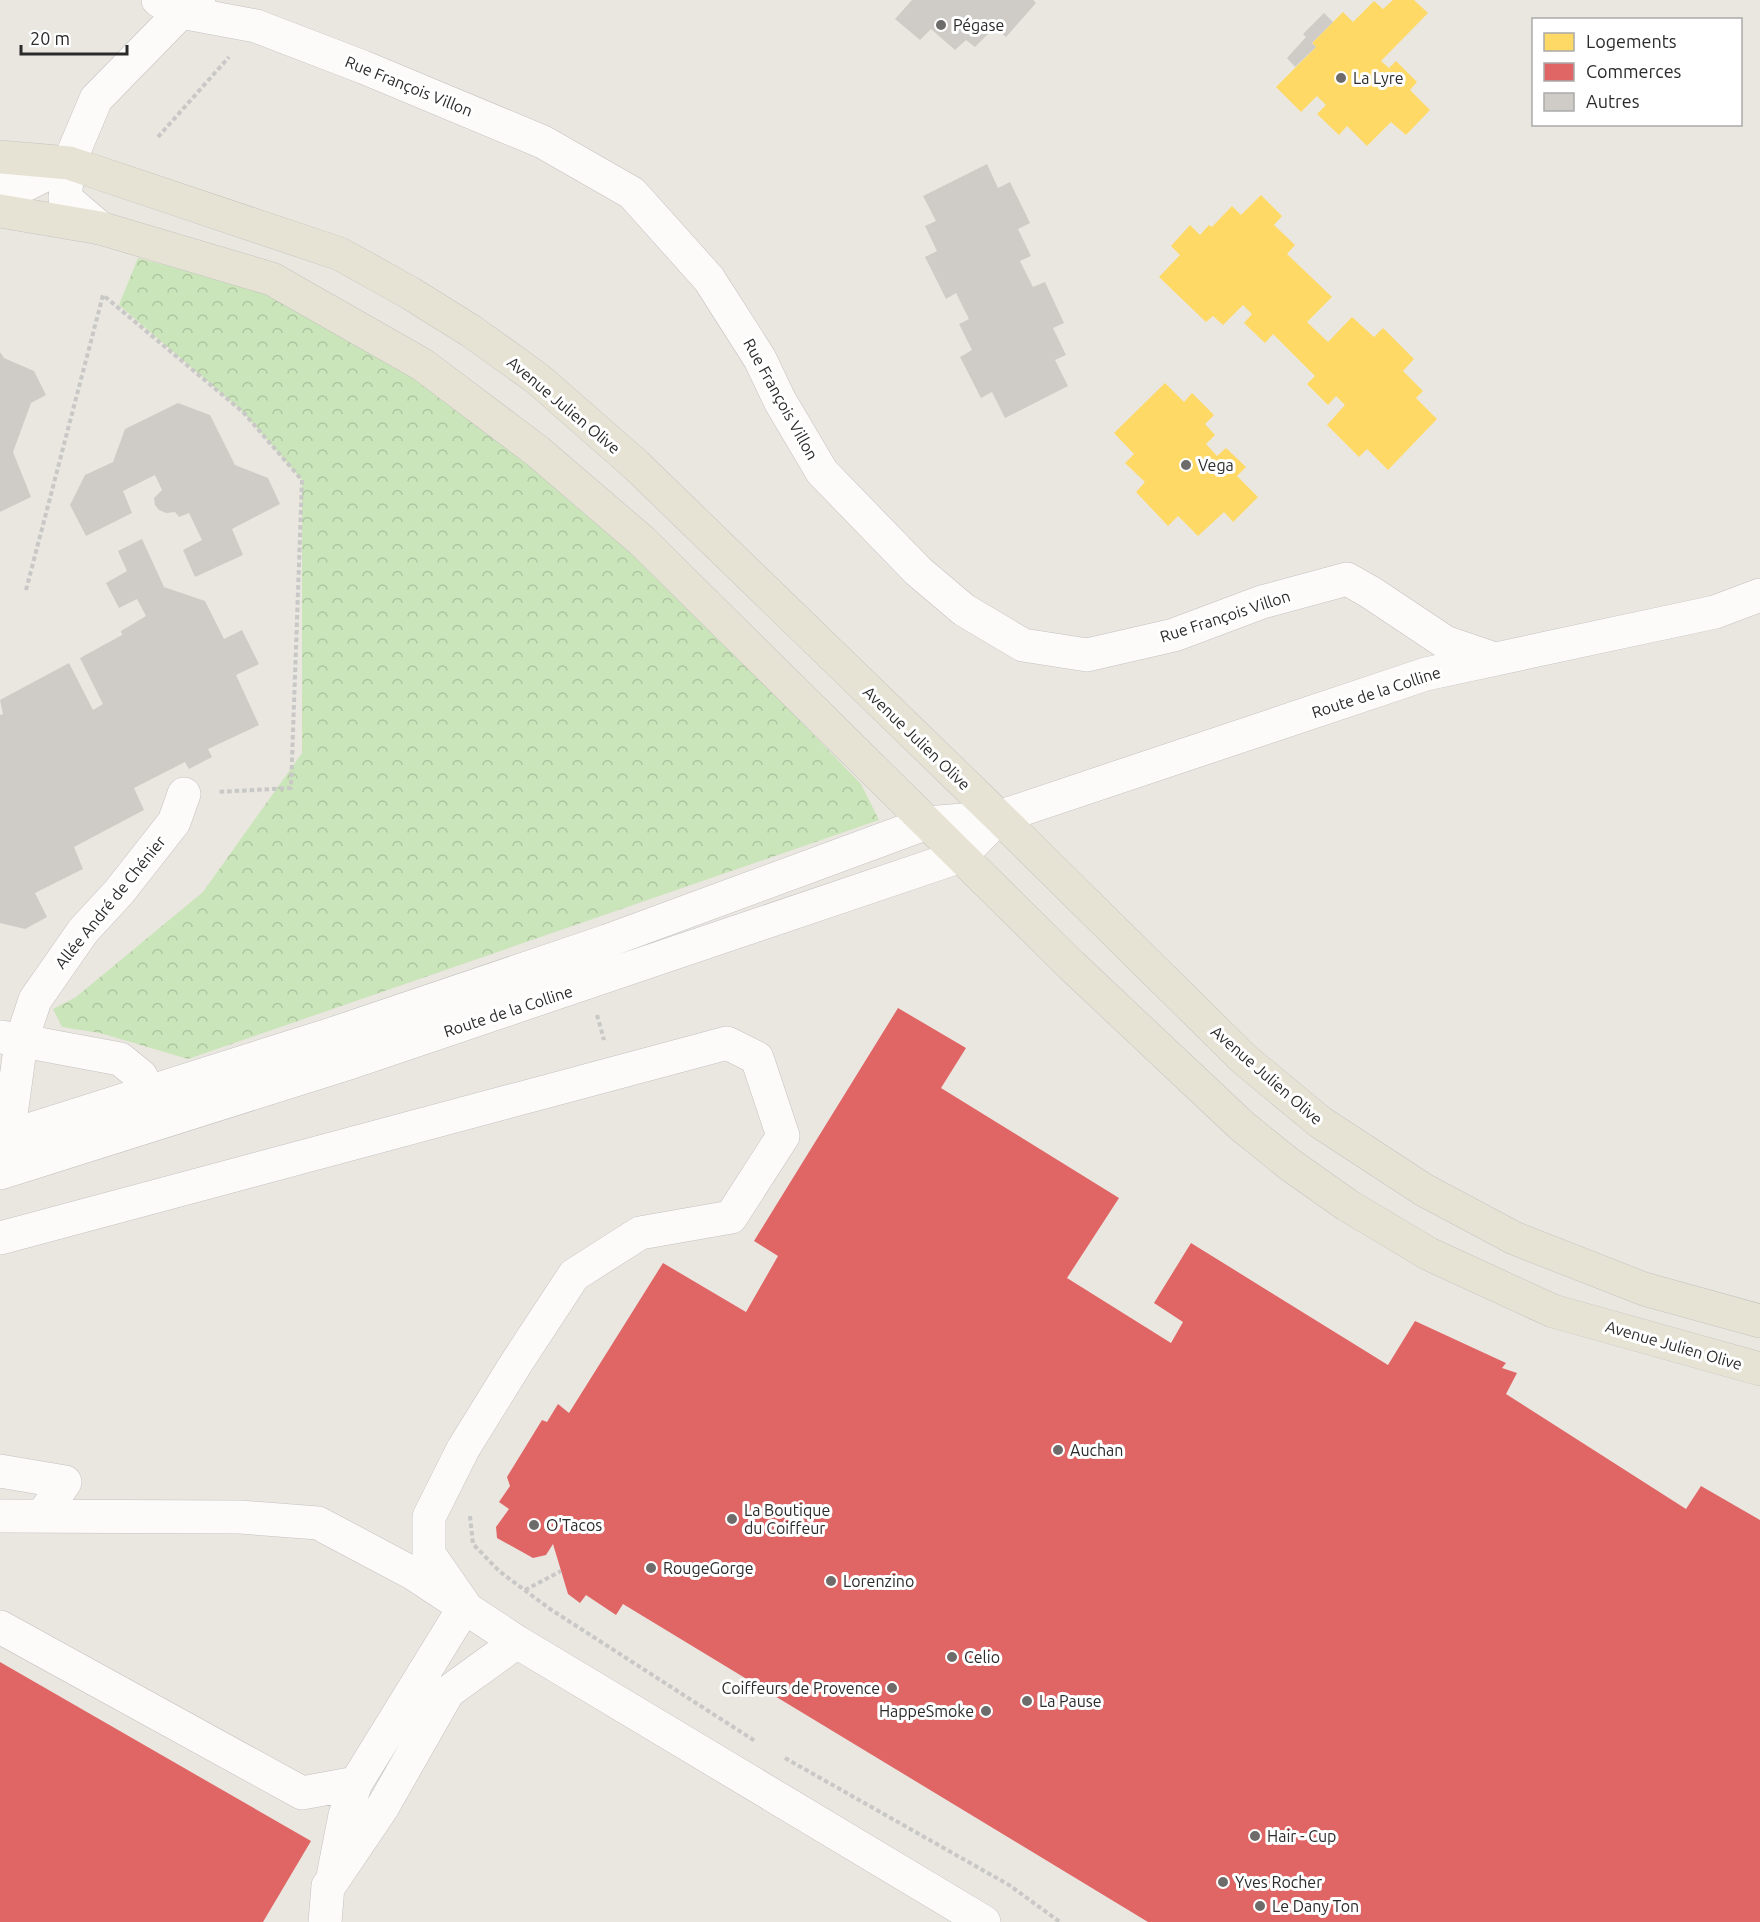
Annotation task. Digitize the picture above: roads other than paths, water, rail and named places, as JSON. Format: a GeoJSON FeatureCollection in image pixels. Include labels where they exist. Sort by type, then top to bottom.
{"type":"FeatureCollection","features":[{"type":"Feature","properties":{"kind":"main road","name":"Avenue Julien Olive"},"geometry":{"type":"LineString","coordinates":[[0,157],[69,163],[340,254],[410,293],[471,331],[538,379],[636,465],[999,817],[1244,1059],[1320,1122],[1424,1190],[1514,1238],[1644,1289],[1760,1321]]}},
{"type":"Feature","properties":{"kind":"main road","name":"Avenue Julien Olive"},"geometry":{"type":"LineString","coordinates":[[0,211],[100,228],[272,279],[423,364],[537,451],[642,541],[1071,965],[1242,1126],[1289,1164],[1347,1205],[1429,1254],[1553,1311],[1760,1369]]}},
{"type":"Feature","properties":{"kind":"street"},"geometry":{"type":"LineString","coordinates":[[0,184],[25,185],[69,163],[96,99],[170,6],[222,0]]}},
{"type":"Feature","properties":{"kind":"street","name":"Rue François Villon"},"geometry":{"type":"LineString","coordinates":[[170,6],[256,26],[363,67],[543,142],[632,193],[709,279],[760,359],[780,401],[822,472],[926,577],[964,610],[1023,645],[1087,655],[1174,635],[1262,602],[1347,579],[1445,642],[1492,658]]}},
{"type":"Feature","properties":{"kind":"street","name":"Avenue Julien Olive"},"geometry":{"type":"LineString","coordinates":[[69,163],[66,198],[100,228]]}},
{"type":"Feature","properties":{"kind":"street","name":"Route de la Colline"},"geometry":{"type":"LineString","coordinates":[[4,1138],[332,1034],[597,945],[927,823],[999,817],[1426,674],[1715,612],[1760,595]]}},
{"type":"Feature","properties":{"kind":"street","name":"Allée André de Chénier"},"geometry":{"type":"LineString","coordinates":[[4,1138],[10,1039],[82,931],[119,892],[174,822],[184,794]]}},
{"type":"Feature","properties":{"kind":"street","name":"Route de la Colline"},"geometry":{"type":"LineString","coordinates":[[0,1173],[349,1064],[961,856],[999,817]]}},
{"type":"Feature","properties":{"kind":"street"},"geometry":{"type":"LineString","coordinates":[[10,1039],[120,1059],[141,1076],[148,1092],[107,1138]]}},
{"type":"Feature","properties":{"kind":"street"},"geometry":{"type":"LineString","coordinates":[[0,1238],[727,1043],[756,1058],[783,1136],[731,1217],[640,1233],[574,1275],[463,1449],[429,1517],[429,1554],[465,1606]]}},
{"type":"Feature","properties":{"kind":"street"},"geometry":{"type":"LineString","coordinates":[[0,1471],[65,1482],[43,1515]]}},
{"type":"Feature","properties":{"kind":"street"},"geometry":{"type":"LineString","coordinates":[[0,1516],[240,1516],[318,1523],[414,1574],[517,1642],[984,1922]]}},
{"type":"Feature","properties":{"kind":"street"},"geometry":{"type":"LineString","coordinates":[[332,1882],[345,1815],[356,1783],[465,1606]]}},
{"type":"Feature","properties":{"kind":"street"},"geometry":{"type":"LineString","coordinates":[[0,1627],[302,1793],[356,1783]]}},
{"type":"Feature","properties":{"kind":"street"},"geometry":{"type":"LineString","coordinates":[[325,1922],[328,1886],[382,1808],[448,1692],[517,1642]]}},
{"type":"Feature","properties":{"kind":"place","name":"Pégase"},"geometry":{"type":"Point","coordinates":[941,25]}},
{"type":"Feature","properties":{"kind":"place","name":"La Lyre"},"geometry":{"type":"Point","coordinates":[1341,78]}},
{"type":"Feature","properties":{"kind":"place","name":"Vega"},"geometry":{"type":"Point","coordinates":[1186,465]}},
{"type":"Feature","properties":{"kind":"place","name":"Auchan"},"geometry":{"type":"Point","coordinates":[1058,1450]}},
{"type":"Feature","properties":{"kind":"place","name":"La Boutique du Coiffeur"},"geometry":{"type":"Point","coordinates":[732,1519]}},
{"type":"Feature","properties":{"kind":"place","name":"O'Tacos"},"geometry":{"type":"Point","coordinates":[534,1525]}},
{"type":"Feature","properties":{"kind":"place","name":"RougeGorge"},"geometry":{"type":"Point","coordinates":[651,1568]}},
{"type":"Feature","properties":{"kind":"place","name":"Lorenzino"},"geometry":{"type":"Point","coordinates":[831,1581]}},
{"type":"Feature","properties":{"kind":"place","name":"Celio"},"geometry":{"type":"Point","coordinates":[952,1657]}},
{"type":"Feature","properties":{"kind":"place","name":"Coiffeurs de Provence"},"geometry":{"type":"Point","coordinates":[892,1688]}},
{"type":"Feature","properties":{"kind":"place","name":"La Pause"},"geometry":{"type":"Point","coordinates":[1027,1701]}},
{"type":"Feature","properties":{"kind":"place","name":"HappeSmoke"},"geometry":{"type":"Point","coordinates":[986,1711]}},
{"type":"Feature","properties":{"kind":"place","name":"Hair - Cup"},"geometry":{"type":"Point","coordinates":[1255,1836]}},
{"type":"Feature","properties":{"kind":"place","name":"Yves Rocher"},"geometry":{"type":"Point","coordinates":[1223,1882]}},
{"type":"Feature","properties":{"kind":"place","name":"Le Dany Ton"},"geometry":{"type":"Point","coordinates":[1260,1906]}}]}
